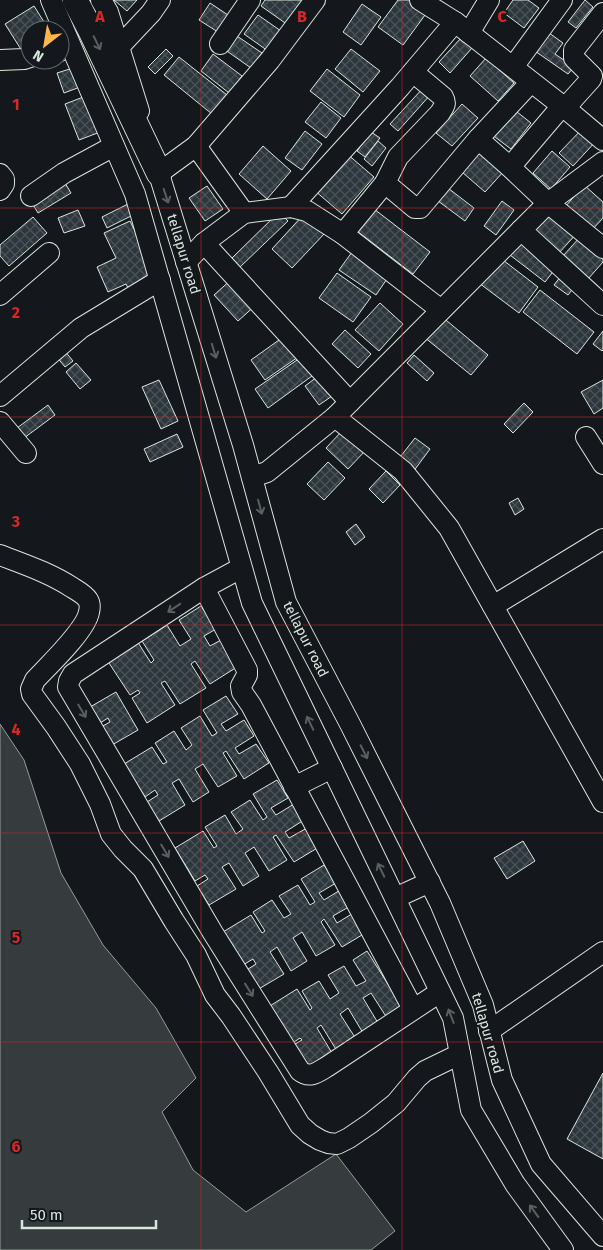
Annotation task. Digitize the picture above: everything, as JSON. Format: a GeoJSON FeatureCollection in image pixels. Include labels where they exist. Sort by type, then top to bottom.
{"type":"FeatureCollection","features":[{"type":"Feature","properties":{"kind":"main road"},"geometry":{"type":"LineString","coordinates":[[75,0],[159,173]]}},
{"type":"Feature","properties":{"kind":"street"},"geometry":{"type":"LineString","coordinates":[[50,0],[57,20]]}},
{"type":"Feature","properties":{"kind":"street","name":"tellapur road"},"geometry":{"type":"LineString","coordinates":[[101,0],[108,12],[243,444],[286,602],[440,902],[483,1005],[502,1080],[541,1164],[603,1236]]}},
{"type":"Feature","properties":{"kind":"street"},"geometry":{"type":"LineString","coordinates":[[119,47],[151,13],[160,0]]}},
{"type":"Feature","properties":{"kind":"street"},"geometry":{"type":"LineString","coordinates":[[220,44],[250,0]]}},
{"type":"Feature","properties":{"kind":"street"},"geometry":{"type":"LineString","coordinates":[[159,173],[196,146],[270,60],[315,0]]}},
{"type":"Feature","properties":{"kind":"street"},"geometry":{"type":"LineString","coordinates":[[420,0],[462,27],[603,140]]}},
{"type":"Feature","properties":{"kind":"street"},"geometry":{"type":"LineString","coordinates":[[291,207],[413,72],[489,0]]}},
{"type":"Feature","properties":{"kind":"street"},"geometry":{"type":"LineString","coordinates":[[513,68],[562,0]]}},
{"type":"Feature","properties":{"kind":"street"},"geometry":{"type":"LineString","coordinates":[[510,167],[563,107],[591,79],[590,73],[574,58],[574,50],[603,13]]}},
{"type":"Feature","properties":{"kind":"street"},"geometry":{"type":"LineString","coordinates":[[70,54],[135,194],[252,603],[453,1018],[471,1110],[515,1184],[563,1250]]}},
{"type":"Feature","properties":{"kind":"street"},"geometry":{"type":"LineString","coordinates":[[0,60],[20,59]]}},
{"type":"Feature","properties":{"kind":"street"},"geometry":{"type":"LineString","coordinates":[[343,234],[386,183],[398,157],[445,106],[443,97],[413,72]]}},
{"type":"Feature","properties":{"kind":"street"},"geometry":{"type":"LineString","coordinates":[[386,183],[415,208],[420,208],[478,139],[530,82]]}},
{"type":"Feature","properties":{"kind":"street"},"geometry":{"type":"LineString","coordinates":[[478,139],[548,204],[603,248]]}},
{"type":"Feature","properties":{"kind":"street"},"geometry":{"type":"LineString","coordinates":[[31,196],[64,173],[114,146]]}},
{"type":"Feature","properties":{"kind":"street"},"geometry":{"type":"LineString","coordinates":[[196,146],[244,213]]}},
{"type":"Feature","properties":{"kind":"street"},"geometry":{"type":"LineString","coordinates":[[252,477],[267,472],[335,417],[548,204],[603,162]]}},
{"type":"Feature","properties":{"kind":"street"},"geometry":{"type":"LineString","coordinates":[[0,174],[4,179],[4,184],[0,190]]}},
{"type":"Feature","properties":{"kind":"street"},"geometry":{"type":"LineString","coordinates":[[186,262],[204,243],[244,213],[291,207],[307,211],[343,234],[441,310]]}},
{"type":"Feature","properties":{"kind":"street"},"geometry":{"type":"LineString","coordinates":[[521,230],[603,305]]}},
{"type":"Feature","properties":{"kind":"street"},"geometry":{"type":"LineString","coordinates":[[204,243],[350,402]]}},
{"type":"Feature","properties":{"kind":"street"},"geometry":{"type":"LineString","coordinates":[[0,295],[49,253]]}},
{"type":"Feature","properties":{"kind":"street"},"geometry":{"type":"LineString","coordinates":[[0,396],[80,328],[160,280]]}},
{"type":"Feature","properties":{"kind":"street"},"geometry":{"type":"LineString","coordinates":[[335,417],[403,471],[449,528],[603,802]]}},
{"type":"Feature","properties":{"kind":"street"},"geometry":{"type":"LineString","coordinates":[[0,422],[26,453]]}},
{"type":"Feature","properties":{"kind":"street"},"geometry":{"type":"LineString","coordinates":[[586,437],[603,464]]}},
{"type":"Feature","properties":{"kind":"street"},"geometry":{"type":"LineString","coordinates":[[493,606],[603,539]]}},
{"type":"Feature","properties":{"kind":"street"},"geometry":{"type":"LineString","coordinates":[[0,555],[41,570],[77,591],[88,600],[90,610],[87,619],[75,636],[35,680],[31,689],[32,694],[56,726],[80,764],[100,804],[111,834],[123,849],[144,869],[196,955],[215,995],[268,1072],[300,1125],[320,1140],[337,1144],[396,1103],[425,1071],[460,1054]]}},
{"type":"Feature","properties":{"kind":"street"},"geometry":{"type":"LineString","coordinates":[[242,568],[210,585],[73,674],[68,687],[213,933],[300,1071],[305,1075],[310,1075],[328,1066],[440,992]]}},
{"type":"Feature","properties":{"kind":"street"},"geometry":{"type":"LineString","coordinates":[[210,585],[248,670],[241,686],[242,692],[413,1009]]}},
{"type":"Feature","properties":{"kind":"street"},"geometry":{"type":"LineString","coordinates":[[294,787],[332,768]]}},
{"type":"Feature","properties":{"kind":"street"},"geometry":{"type":"LineString","coordinates":[[395,898],[430,882]]}},
{"type":"Feature","properties":{"kind":"street"},"geometry":{"type":"LineString","coordinates":[[490,1030],[603,952]]}},
{"type":"Feature","properties":{"kind":"shaded area"},"geometry":{"type":"Polygon","coordinates":[[[0,724],[24,760],[61,873],[103,945],[156,1008],[196,1078],[162,1112],[193,1170],[246,1212],[336,1154],[395,1231],[371,1250],[0,1250],[0,724]]]}},
{"type":"Feature","properties":{"kind":"building"},"geometry":{"type":"Polygon","coordinates":[[[114,0],[137,0],[127,11],[114,0]]]}},
{"type":"Feature","properties":{"kind":"building"},"geometry":{"type":"Polygon","coordinates":[[[265,0],[302,0],[304,2],[288,25],[261,6],[265,0]]]}},
{"type":"Feature","properties":{"kind":"building"},"geometry":{"type":"Polygon","coordinates":[[[398,0],[413,0],[428,11],[403,45],[378,27],[398,0]]]}},
{"type":"Feature","properties":{"kind":"building"},"geometry":{"type":"Polygon","coordinates":[[[513,0],[528,0],[539,8],[524,28],[504,13],[513,0]]]}},
{"type":"Feature","properties":{"kind":"building"},"geometry":{"type":"Polygon","coordinates":[[[585,0],[593,7],[576,28],[568,22],[585,0]]]}},
{"type":"Feature","properties":{"kind":"building"},"geometry":{"type":"Polygon","coordinates":[[[210,3],[228,15],[218,32],[199,20],[210,3]]]}},
{"type":"Feature","properties":{"kind":"building"},"geometry":{"type":"Polygon","coordinates":[[[362,4],[381,17],[361,45],[343,32],[362,4]]]}},
{"type":"Feature","properties":{"kind":"building"},"geometry":{"type":"Polygon","coordinates":[[[34,6],[43,20],[20,20],[20,48],[5,24],[34,6]]]}},
{"type":"Feature","properties":{"kind":"building"},"geometry":{"type":"Polygon","coordinates":[[[258,15],[281,31],[268,51],[244,34],[258,15]]]}},
{"type":"Feature","properties":{"kind":"building"},"geometry":{"type":"Polygon","coordinates":[[[545,30],[563,43],[555,54],[574,67],[568,74],[532,49],[545,30]]]}},
{"type":"Feature","properties":{"kind":"building"},"geometry":{"type":"Polygon","coordinates":[[[234,34],[262,53],[251,68],[224,49],[234,34]]]}},
{"type":"Feature","properties":{"kind":"building"},"geometry":{"type":"Polygon","coordinates":[[[461,38],[472,48],[450,73],[439,62],[461,38]]]}},
{"type":"Feature","properties":{"kind":"building"},"geometry":{"type":"Polygon","coordinates":[[[166,49],[173,56],[155,74],[148,67],[166,49]]]}},
{"type":"Feature","properties":{"kind":"building"},"geometry":{"type":"Polygon","coordinates":[[[351,49],[380,71],[363,92],[335,69],[351,49]]]}},
{"type":"Feature","properties":{"kind":"building"},"geometry":{"type":"Polygon","coordinates":[[[213,54],[242,76],[229,93],[201,71],[213,54]]]}},
{"type":"Feature","properties":{"kind":"building"},"geometry":{"type":"Polygon","coordinates":[[[179,57],[227,95],[212,114],[164,75],[179,57]]]}},
{"type":"Feature","properties":{"kind":"building"},"geometry":{"type":"Polygon","coordinates":[[[486,58],[514,83],[498,101],[470,76],[486,58]]]}},
{"type":"Feature","properties":{"kind":"building"},"geometry":{"type":"Polygon","coordinates":[[[73,68],[80,87],[64,93],[57,73],[73,68]]]}},
{"type":"Feature","properties":{"kind":"building"},"geometry":{"type":"Polygon","coordinates":[[[327,69],[360,95],[344,117],[310,91],[327,69]]]}},
{"type":"Feature","properties":{"kind":"building"},"geometry":{"type":"Polygon","coordinates":[[[424,87],[431,94],[398,131],[390,124],[424,87]]]}},
{"type":"Feature","properties":{"kind":"building"},"geometry":{"type":"Polygon","coordinates":[[[86,96],[100,132],[79,140],[65,104],[86,96]]]}},
{"type":"Feature","properties":{"kind":"building"},"geometry":{"type":"Polygon","coordinates":[[[321,102],[341,118],[326,138],[305,122],[321,102]]]}},
{"type":"Feature","properties":{"kind":"building"},"geometry":{"type":"Polygon","coordinates":[[[462,104],[478,118],[452,146],[436,133],[462,104]]]}},
{"type":"Feature","properties":{"kind":"building"},"geometry":{"type":"Polygon","coordinates":[[[512,108],[531,123],[511,149],[491,134],[512,108]]]}},
{"type":"Feature","properties":{"kind":"building"},"geometry":{"type":"Polygon","coordinates":[[[584,127],[597,140],[573,166],[559,153],[584,127]]]}},
{"type":"Feature","properties":{"kind":"building"},"geometry":{"type":"Polygon","coordinates":[[[305,131],[322,144],[302,170],[285,158],[305,131]]]}},
{"type":"Feature","properties":{"kind":"building"},"geometry":{"type":"Polygon","coordinates":[[[371,132],[380,138],[365,157],[357,151],[371,132]]]}},
{"type":"Feature","properties":{"kind":"building"},"geometry":{"type":"Polygon","coordinates":[[[378,141],[386,148],[372,166],[364,159],[378,141]]]}},
{"type":"Feature","properties":{"kind":"building"},"geometry":{"type":"Polygon","coordinates":[[[263,146],[291,171],[267,199],[239,174],[263,146]]]}},
{"type":"Feature","properties":{"kind":"building"},"geometry":{"type":"Polygon","coordinates":[[[481,150],[504,171],[485,192],[462,172],[481,150]]]}},
{"type":"Feature","properties":{"kind":"building"},"geometry":{"type":"Polygon","coordinates":[[[552,151],[570,167],[551,189],[533,173],[552,151]]]}},
{"type":"Feature","properties":{"kind":"building"},"geometry":{"type":"Polygon","coordinates":[[[346,153],[374,177],[342,214],[314,190],[346,153]]]}},
{"type":"Feature","properties":{"kind":"building"},"geometry":{"type":"Polygon","coordinates":[[[65,183],[71,193],[38,213],[32,203],[65,183]]]}},
{"type":"Feature","properties":{"kind":"building"},"geometry":{"type":"Polygon","coordinates":[[[444,185],[474,208],[465,221],[434,198],[444,185]]]}},
{"type":"Feature","properties":{"kind":"building"},"geometry":{"type":"Polygon","coordinates":[[[584,185],[603,202],[603,218],[591,231],[565,207],[584,185]]]}},
{"type":"Feature","properties":{"kind":"building"},"geometry":{"type":"Polygon","coordinates":[[[207,186],[223,209],[205,221],[189,198],[207,186]]]}},
{"type":"Feature","properties":{"kind":"building"},"geometry":{"type":"Polygon","coordinates":[[[502,201],[514,210],[496,235],[484,226],[502,201]]]}},
{"type":"Feature","properties":{"kind":"building"},"geometry":{"type":"Polygon","coordinates":[[[130,203],[135,214],[107,228],[102,217],[130,203]]]}},
{"type":"Feature","properties":{"kind":"building"},"geometry":{"type":"Polygon","coordinates":[[[374,209],[430,252],[413,274],[357,231],[374,209]]]}},
{"type":"Feature","properties":{"kind":"building"},"geometry":{"type":"Polygon","coordinates":[[[552,209],[578,232],[558,254],[532,231],[552,209]]]}},
{"type":"Feature","properties":{"kind":"building"},"geometry":{"type":"Polygon","coordinates":[[[78,210],[85,226],[64,233],[58,218],[78,210]]]}},
{"type":"Feature","properties":{"kind":"building"},"geometry":{"type":"Polygon","coordinates":[[[279,212],[288,221],[240,267],[232,258],[279,212]]]}},
{"type":"Feature","properties":{"kind":"building"},"geometry":{"type":"Polygon","coordinates":[[[304,214],[325,233],[292,268],[272,249],[304,214]]]}},
{"type":"Feature","properties":{"kind":"building"},"geometry":{"type":"Polygon","coordinates":[[[33,217],[47,233],[9,266],[0,256],[0,245],[33,217]]]}},
{"type":"Feature","properties":{"kind":"building"},"geometry":{"type":"Polygon","coordinates":[[[130,221],[156,275],[128,288],[126,284],[108,292],[97,267],[116,258],[104,233],[130,221]]]}},
{"type":"Feature","properties":{"kind":"building"},"geometry":{"type":"Polygon","coordinates":[[[580,237],[603,257],[603,262],[588,279],[563,256],[580,237]]]}},
{"type":"Feature","properties":{"kind":"building"},"geometry":{"type":"Polygon","coordinates":[[[521,240],[556,268],[545,282],[510,255],[521,240]]]}},
{"type":"Feature","properties":{"kind":"building"},"geometry":{"type":"Polygon","coordinates":[[[355,248],[391,273],[376,295],[339,270],[355,248]]]}},
{"type":"Feature","properties":{"kind":"building"},"geometry":{"type":"Polygon","coordinates":[[[499,257],[538,287],[519,313],[479,283],[499,257]]]}},
{"type":"Feature","properties":{"kind":"building"},"geometry":{"type":"Polygon","coordinates":[[[337,273],[371,297],[353,322],[319,298],[337,273]]]}},
{"type":"Feature","properties":{"kind":"building"},"geometry":{"type":"Polygon","coordinates":[[[561,276],[575,286],[568,295],[554,285],[561,276]]]}},
{"type":"Feature","properties":{"kind":"building"},"geometry":{"type":"Polygon","coordinates":[[[233,278],[257,304],[238,321],[214,295],[233,278]]]}},
{"type":"Feature","properties":{"kind":"building"},"geometry":{"type":"Polygon","coordinates":[[[540,290],[594,332],[577,354],[523,312],[540,290]]]}},
{"type":"Feature","properties":{"kind":"building"},"geometry":{"type":"Polygon","coordinates":[[[380,303],[403,324],[379,351],[355,330],[380,303]]]}},
{"type":"Feature","properties":{"kind":"building"},"geometry":{"type":"Polygon","coordinates":[[[441,316],[488,355],[471,375],[424,337],[441,316]]]}},
{"type":"Feature","properties":{"kind":"building"},"geometry":{"type":"Polygon","coordinates":[[[345,330],[371,354],[358,368],[332,344],[345,330]]]}},
{"type":"Feature","properties":{"kind":"building"},"geometry":{"type":"Polygon","coordinates":[[[603,331],[603,350],[602,351],[593,344],[603,331]]]}},
{"type":"Feature","properties":{"kind":"building"},"geometry":{"type":"Polygon","coordinates":[[[286,335],[301,355],[265,380],[251,360],[286,335]]]}},
{"type":"Feature","properties":{"kind":"building"},"geometry":{"type":"Polygon","coordinates":[[[64,350],[73,361],[65,367],[56,356],[64,350]]]}},
{"type":"Feature","properties":{"kind":"building"},"geometry":{"type":"Polygon","coordinates":[[[414,355],[434,373],[427,381],[407,363],[414,355]]]}},
{"type":"Feature","properties":{"kind":"building"},"geometry":{"type":"Polygon","coordinates":[[[300,358],[312,376],[268,408],[255,389],[300,358]]]}},
{"type":"Feature","properties":{"kind":"building"},"geometry":{"type":"Polygon","coordinates":[[[76,363],[91,380],[80,389],[66,372],[76,363]]]}},
{"type":"Feature","properties":{"kind":"building"},"geometry":{"type":"Polygon","coordinates":[[[321,374],[335,394],[319,405],[305,386],[321,374]]]}},
{"type":"Feature","properties":{"kind":"building"},"geometry":{"type":"Polygon","coordinates":[[[159,380],[178,421],[161,429],[142,387],[159,380]]]}},
{"type":"Feature","properties":{"kind":"building"},"geometry":{"type":"Polygon","coordinates":[[[603,380],[603,408],[594,414],[581,392],[603,380]]]}},
{"type":"Feature","properties":{"kind":"building"},"geometry":{"type":"Polygon","coordinates":[[[524,403],[533,412],[513,433],[504,424],[524,403]]]}},
{"type":"Feature","properties":{"kind":"building"},"geometry":{"type":"Polygon","coordinates":[[[48,405],[55,415],[20,441],[13,431],[48,405]]]}},
{"type":"Feature","properties":{"kind":"building"},"geometry":{"type":"Polygon","coordinates":[[[343,430],[365,451],[348,469],[326,448],[343,430]]]}},
{"type":"Feature","properties":{"kind":"building"},"geometry":{"type":"Polygon","coordinates":[[[177,434],[183,447],[150,462],[144,449],[177,434]]]}},
{"type":"Feature","properties":{"kind":"building"},"geometry":{"type":"Polygon","coordinates":[[[415,438],[430,449],[413,472],[397,461],[415,438]]]}},
{"type":"Feature","properties":{"kind":"building"},"geometry":{"type":"Polygon","coordinates":[[[328,462],[345,478],[324,500],[307,484],[328,462]]]}},
{"type":"Feature","properties":{"kind":"building"},"geometry":{"type":"Polygon","coordinates":[[[386,471],[400,485],[383,503],[369,489],[386,471]]]}},
{"type":"Feature","properties":{"kind":"building"},"geometry":{"type":"Polygon","coordinates":[[[518,498],[524,509],[515,515],[509,503],[518,498]]]}},
{"type":"Feature","properties":{"kind":"building"},"geometry":{"type":"Polygon","coordinates":[[[356,524],[365,537],[355,545],[346,532],[356,524]]]}},
{"type":"Feature","properties":{"kind":"building"},"geometry":{"type":"Polygon","coordinates":[[[201,606],[216,629],[204,636],[210,646],[221,640],[237,667],[210,684],[195,661],[191,664],[206,688],[180,704],[165,681],[161,683],[175,705],[147,723],[132,698],[140,693],[138,690],[130,695],[107,660],[137,641],[151,663],[154,660],[142,641],[167,625],[180,646],[191,639],[179,620],[201,606]]]}},
{"type":"Feature","properties":{"kind":"building"},"geometry":{"type":"Polygon","coordinates":[[[116,692],[138,730],[112,745],[101,727],[110,722],[108,718],[100,723],[90,707],[116,692]]]}},
{"type":"Feature","properties":{"kind":"building"},"geometry":{"type":"Polygon","coordinates":[[[226,696],[238,714],[221,724],[226,731],[244,720],[254,736],[235,748],[239,754],[256,744],[269,763],[244,779],[226,751],[223,753],[237,776],[218,787],[203,764],[195,769],[209,792],[193,802],[179,779],[172,783],[185,805],[159,821],[147,802],[158,795],[155,790],[145,797],[124,764],[152,747],[163,764],[167,762],[155,743],[174,731],[186,750],[192,745],[181,728],[200,716],[212,736],[217,733],[203,710],[226,696]]]}},
{"type":"Feature","properties":{"kind":"building"},"geometry":{"type":"Polygon","coordinates":[[[277,780],[288,798],[271,808],[276,815],[294,804],[304,820],[285,832],[289,838],[307,828],[319,847],[294,862],[276,835],[273,837],[287,860],[269,871],[254,847],[245,853],[259,876],[243,886],[229,863],[222,867],[236,889],[209,905],[197,886],[208,879],[205,875],[195,881],[175,848],[203,831],[214,848],[217,846],[205,827],[225,815],[236,834],[243,829],[231,812],[250,800],[263,820],[267,817],[253,794],[277,780]]]}},
{"type":"Feature","properties":{"kind":"building"},"geometry":{"type":"Polygon","coordinates":[[[523,841],[535,861],[507,879],[494,858],[523,841]]]}},
{"type":"Feature","properties":{"kind":"building"},"geometry":{"type":"Polygon","coordinates":[[[324,865],[336,883],[319,893],[324,900],[342,889],[352,905],[333,916],[337,923],[355,912],[367,932],[342,947],[324,919],[321,922],[335,945],[316,956],[302,932],[293,938],[307,961],[291,971],[277,947],[270,952],[284,974],[257,990],[245,971],[256,964],[253,959],[243,965],[223,932],[251,915],[262,933],[265,931],[253,912],[272,900],[284,918],[291,914],[279,896],[298,885],[310,905],[315,902],[301,879],[324,865]]]}},
{"type":"Feature","properties":{"kind":"building"},"geometry":{"type":"Polygon","coordinates":[[[367,951],[403,1008],[387,1018],[371,993],[363,998],[378,1023],[363,1033],[348,1008],[340,1014],[356,1039],[337,1051],[321,1025],[317,1028],[332,1053],[304,1070],[290,1047],[302,1040],[300,1038],[288,1046],[265,1009],[297,989],[310,1010],[312,1008],[302,991],[319,981],[330,999],[339,993],[328,975],[344,966],[356,986],[366,981],[353,960],[367,951]]]}},
{"type":"Feature","properties":{"kind":"building"},"geometry":{"type":"Polygon","coordinates":[[[603,1073],[603,1159],[567,1139],[603,1073]]]}}]}
